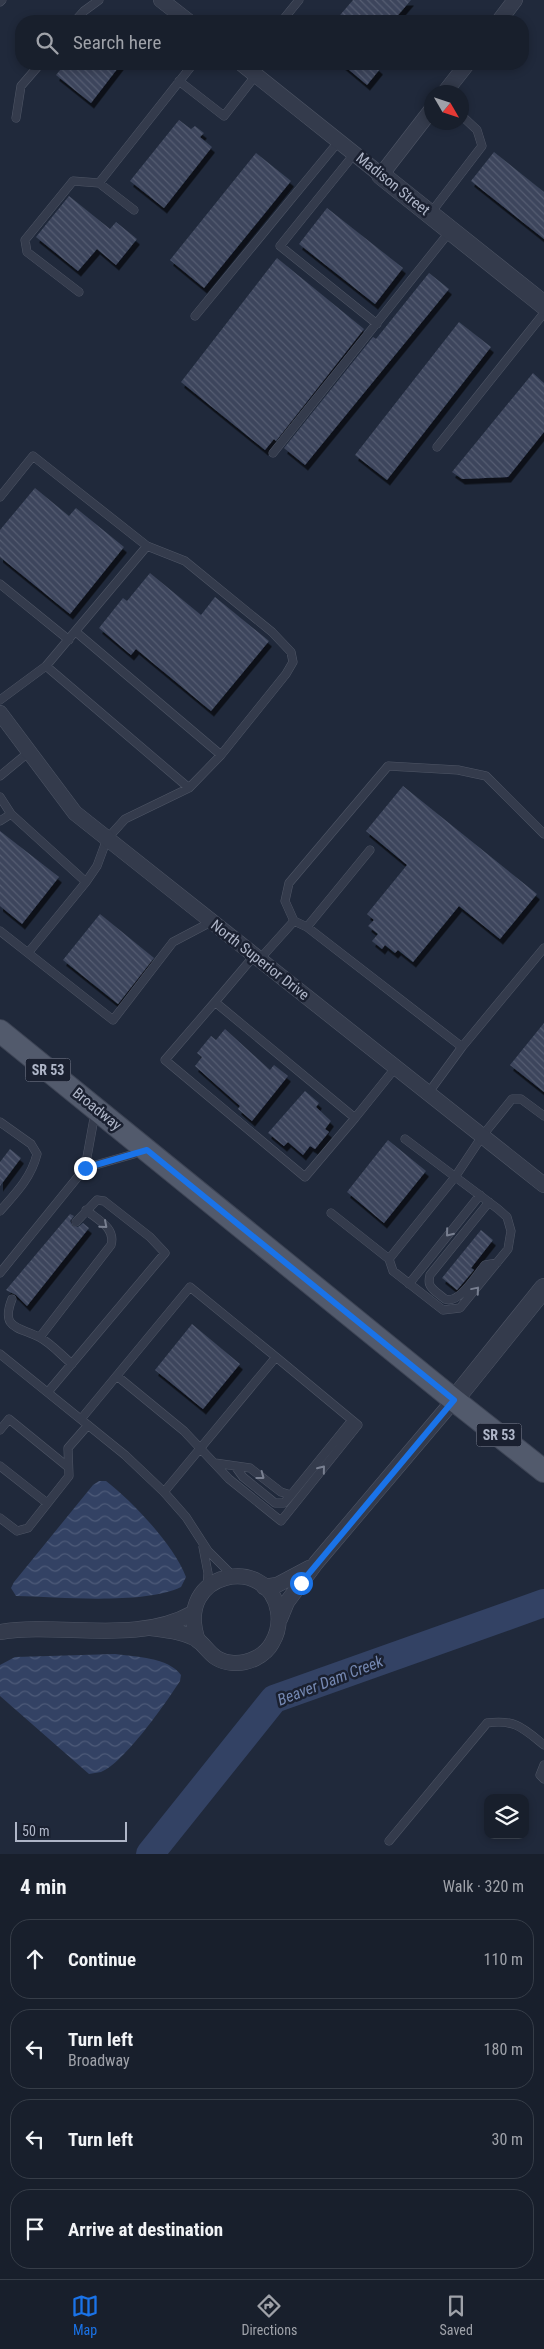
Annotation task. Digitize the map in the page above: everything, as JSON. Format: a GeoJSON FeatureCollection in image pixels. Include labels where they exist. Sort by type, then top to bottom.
{"type":"FeatureCollection","features":[{"type":"Feature","properties":{"kind":"main road","name":"Broadway"},"geometry":{"type":"LineString","coordinates":[[0,1031],[544,1471]]}},
{"type":"Feature","properties":{"kind":"street"},"geometry":{"type":"LineString","coordinates":[[162,0],[181,15]]}},
{"type":"Feature","properties":{"kind":"street"},"geometry":{"type":"LineString","coordinates":[[504,15],[515,0]]}},
{"type":"Feature","properties":{"kind":"street","name":"Madison Street"},"geometry":{"type":"LineString","coordinates":[[252,70],[544,305]]}},
{"type":"Feature","properties":{"kind":"street"},"geometry":{"type":"LineString","coordinates":[[450,85],[461,70]]}},
{"type":"Feature","properties":{"kind":"street"},"geometry":{"type":"LineString","coordinates":[[382,175],[424,120]]}},
{"type":"Feature","properties":{"kind":"street","name":"North Superior Drive"},"geometry":{"type":"LineString","coordinates":[[0,712],[75,814],[429,1092],[544,1185]]}},
{"type":"Feature","properties":{"kind":"street"},"geometry":{"type":"LineString","coordinates":[[280,1619],[277,1605],[264,1587],[247,1577],[233,1576],[219,1580],[207,1587],[198,1599],[193,1612],[193,1627],[198,1641],[207,1652],[220,1660],[234,1663],[248,1661],[261,1655],[271,1646],[278,1633],[280,1619],[287,1602],[316,1563],[454,1400],[544,1288]]}},
{"type":"Feature","properties":{"kind":"street"},"geometry":{"type":"LineString","coordinates":[[264,1587],[278,1585],[316,1563]]}},
{"type":"Feature","properties":{"kind":"street"},"geometry":{"type":"LineString","coordinates":[[151,1628],[179,1621],[193,1612]]}},
{"type":"Feature","properties":{"kind":"street"},"geometry":{"type":"LineString","coordinates":[[0,1632],[151,1628],[169,1630],[198,1641]]}},
{"type":"Feature","properties":{"kind":"lane"},"geometry":{"type":"LineString","coordinates":[[80,15],[99,0]]}},
{"type":"Feature","properties":{"kind":"lane"},"geometry":{"type":"LineString","coordinates":[[287,15],[299,0]]}},
{"type":"Feature","properties":{"kind":"lane"},"geometry":{"type":"LineString","coordinates":[[16,118],[21,86],[35,70]]}},
{"type":"Feature","properties":{"kind":"lane"},"geometry":{"type":"LineString","coordinates":[[100,183],[188,70]]}},
{"type":"Feature","properties":{"kind":"lane"},"geometry":{"type":"LineString","coordinates":[[179,81],[224,116],[247,70]]}},
{"type":"Feature","properties":{"kind":"lane"},"geometry":{"type":"LineString","coordinates":[[430,214],[482,146],[477,130],[469,123]]}},
{"type":"Feature","properties":{"kind":"lane"},"geometry":{"type":"LineString","coordinates":[[196,316],[339,141]]}},
{"type":"Feature","properties":{"kind":"lane"},"geometry":{"type":"LineString","coordinates":[[355,153],[280,246],[377,324]]}},
{"type":"Feature","properties":{"kind":"lane"},"geometry":{"type":"LineString","coordinates":[[79,292],[27,252],[25,240],[73,181],[100,183],[134,210]]}},
{"type":"Feature","properties":{"kind":"lane"},"geometry":{"type":"LineString","coordinates":[[273,453],[451,230]]}},
{"type":"Feature","properties":{"kind":"lane"},"geometry":{"type":"LineString","coordinates":[[437,447],[544,313]]}},
{"type":"Feature","properties":{"kind":"lane"},"geometry":{"type":"LineString","coordinates":[[0,498],[33,456],[147,546],[185,561],[272,632],[291,652],[293,662],[286,674],[221,755],[189,788],[125,820],[107,839],[97,866],[28,954]]}},
{"type":"Feature","properties":{"kind":"lane"},"geometry":{"type":"LineString","coordinates":[[0,700],[46,666],[147,546]]}},
{"type":"Feature","properties":{"kind":"lane"},"geometry":{"type":"LineString","coordinates":[[0,584],[69,640]]}},
{"type":"Feature","properties":{"kind":"lane"},"geometry":{"type":"LineString","coordinates":[[76,632],[221,755]]}},
{"type":"Feature","properties":{"kind":"lane"},"geometry":{"type":"LineString","coordinates":[[46,666],[189,788]]}},
{"type":"Feature","properties":{"kind":"lane"},"geometry":{"type":"LineString","coordinates":[[0,776],[30,752]]}},
{"type":"Feature","properties":{"kind":"lane"},"geometry":{"type":"LineString","coordinates":[[462,1048],[307,927],[294,921],[285,901],[289,883],[388,766],[458,770],[486,776],[544,834]]}},
{"type":"Feature","properties":{"kind":"lane"},"geometry":{"type":"LineString","coordinates":[[0,797],[11,814],[86,882]]}},
{"type":"Feature","properties":{"kind":"lane"},"geometry":{"type":"LineString","coordinates":[[0,821],[11,814]]}},
{"type":"Feature","properties":{"kind":"lane"},"geometry":{"type":"LineString","coordinates":[[307,927],[370,850]]}},
{"type":"Feature","properties":{"kind":"lane"},"geometry":{"type":"LineString","coordinates":[[294,921],[215,1002],[165,1060],[306,1177],[396,1067]]}},
{"type":"Feature","properties":{"kind":"lane"},"geometry":{"type":"LineString","coordinates":[[0,931],[113,1020],[173,942],[211,922]]}},
{"type":"Feature","properties":{"kind":"lane"},"geometry":{"type":"LineString","coordinates":[[429,1092],[462,1048],[544,948]]}},
{"type":"Feature","properties":{"kind":"lane"},"geometry":{"type":"LineString","coordinates":[[215,1002],[355,1118]]}},
{"type":"Feature","properties":{"kind":"lane"},"geometry":{"type":"LineString","coordinates":[[389,1259],[455,1176],[483,1135],[512,1099],[521,1099],[544,1116]]}},
{"type":"Feature","properties":{"kind":"lane"},"geometry":{"type":"LineString","coordinates":[[0,1273],[85,1168],[96,1108]]}},
{"type":"Feature","properties":{"kind":"lane"},"geometry":{"type":"LineString","coordinates":[[0,1122],[32,1144],[37,1154],[34,1168],[27,1180],[0,1211]]}},
{"type":"Feature","properties":{"kind":"lane"},"geometry":{"type":"LineString","coordinates":[[331,1213],[389,1259],[393,1272],[443,1310],[460,1308],[508,1249],[511,1231],[507,1217],[405,1139]]}},
{"type":"Feature","properties":{"kind":"lane"},"geometry":{"type":"LineString","coordinates":[[85,1168],[147,1150]]}},
{"type":"Feature","properties":{"kind":"lane"},"geometry":{"type":"LineString","coordinates":[[409,1284],[480,1195]]}},
{"type":"Feature","properties":{"kind":"lane"},"geometry":{"type":"LineString","coordinates":[[48,1392],[165,1253],[150,1237],[104,1201],[96,1200],[76,1222]]}},
{"type":"Feature","properties":{"kind":"lane"},"geometry":{"type":"LineString","coordinates":[[488,1202],[430,1275],[428,1282],[445,1299],[451,1300],[459,1297],[485,1265],[497,1263]]}},
{"type":"Feature","properties":{"kind":"lane"},"geometry":{"type":"LineString","coordinates":[[40,1337],[111,1245],[113,1237],[110,1230],[86,1210]]}},
{"type":"Feature","properties":{"kind":"lane"},"geometry":{"type":"LineString","coordinates":[[82,1419],[190,1287],[355,1423]]}},
{"type":"Feature","properties":{"kind":"lane"},"geometry":{"type":"LineString","coordinates":[[12,1299],[4,1310],[4,1320],[9,1326],[40,1337],[72,1364]]}},
{"type":"Feature","properties":{"kind":"lane"},"geometry":{"type":"LineString","coordinates":[[0,1354],[125,1454],[164,1492],[186,1517],[202,1543],[233,1576]]}},
{"type":"Feature","properties":{"kind":"lane"},"geometry":{"type":"LineString","coordinates":[[164,1492],[276,1357]]}},
{"type":"Feature","properties":{"kind":"lane"},"geometry":{"type":"LineString","coordinates":[[117,1376],[200,1447],[229,1479],[281,1521],[355,1423]]}},
{"type":"Feature","properties":{"kind":"lane"},"geometry":{"type":"LineString","coordinates":[[0,1430],[9,1419],[68,1467]]}},
{"type":"Feature","properties":{"kind":"lane"},"geometry":{"type":"LineString","coordinates":[[235,1466],[244,1477],[275,1503],[284,1502],[355,1423]]}},
{"type":"Feature","properties":{"kind":"lane"},"geometry":{"type":"LineString","coordinates":[[0,1518],[17,1531],[28,1528],[69,1476],[68,1448],[88,1425]]}},
{"type":"Feature","properties":{"kind":"lane"},"geometry":{"type":"LineString","coordinates":[[215,1463],[250,1468],[281,1492],[291,1495]]}},
{"type":"Feature","properties":{"kind":"lane"},"geometry":{"type":"LineString","coordinates":[[0,1466],[48,1503]]}},
{"type":"Feature","properties":{"kind":"lane"},"geometry":{"type":"LineString","coordinates":[[202,1543],[208,1573],[207,1587]]}},
{"type":"Feature","properties":{"kind":"lane"},"geometry":{"type":"LineString","coordinates":[[389,1841],[488,1723],[505,1720],[524,1729],[544,1745]]}},
{"type":"Feature","properties":{"kind":"lane"},"geometry":{"type":"LineString","coordinates":[[544,1765],[540,1775],[544,1778]]}},
{"type":"Feature","properties":{"kind":"water"},"geometry":{"type":"Polygon","coordinates":[[[99,1481],[106,1481],[117,1490],[163,1538],[186,1577],[181,1587],[165,1593],[124,1598],[16,1596],[11,1588],[14,1582],[93,1485],[99,1481]]]}},
{"type":"Feature","properties":{"kind":"water"},"geometry":{"type":"Polygon","coordinates":[[[115,1654],[160,1661],[175,1669],[181,1675],[180,1681],[144,1731],[121,1757],[101,1772],[89,1774],[0,1696],[0,1665],[15,1657],[115,1654]]]}},
{"type":"Feature","properties":{"kind":"building"},"geometry":{"type":"Polygon","coordinates":[[[353,0],[411,0],[398,15],[340,15],[353,0]]]}},
{"type":"Feature","properties":{"kind":"building"},"geometry":{"type":"Polygon","coordinates":[[[60,70],[116,70],[91,103],[56,75],[60,70]]]}},
{"type":"Feature","properties":{"kind":"building"},"geometry":{"type":"Polygon","coordinates":[[[349,70],[379,70],[367,85],[349,70]]]}},
{"type":"Feature","properties":{"kind":"building"},"geometry":{"type":"Polygon","coordinates":[[[179,120],[191,129],[195,126],[204,133],[200,137],[212,147],[164,208],[130,181],[179,120]]]}},
{"type":"Feature","properties":{"kind":"building"},"geometry":{"type":"Polygon","coordinates":[[[494,152],[544,192],[544,239],[471,181],[494,152]]]}},
{"type":"Feature","properties":{"kind":"building"},"geometry":{"type":"Polygon","coordinates":[[[256,153],[291,181],[204,288],[170,260],[256,153]]]}},
{"type":"Feature","properties":{"kind":"building"},"geometry":{"type":"Polygon","coordinates":[[[69,196],[110,229],[116,222],[137,239],[116,265],[97,249],[78,271],[36,237],[69,196]]]}},
{"type":"Feature","properties":{"kind":"building"},"geometry":{"type":"Polygon","coordinates":[[[327,208],[403,268],[375,304],[299,244],[327,208]]]}},
{"type":"Feature","properties":{"kind":"building"},"geometry":{"type":"Polygon","coordinates":[[[277,258],[364,329],[276,441],[274,439],[265,450],[181,382],[277,258]]]}},
{"type":"Feature","properties":{"kind":"building"},"geometry":{"type":"Polygon","coordinates":[[[429,273],[449,289],[305,465],[284,448],[373,337],[376,339],[429,273]]]}},
{"type":"Feature","properties":{"kind":"building"},"geometry":{"type":"Polygon","coordinates":[[[459,322],[491,347],[387,480],[355,455],[459,322]]]}},
{"type":"Feature","properties":{"kind":"building"},"geometry":{"type":"Polygon","coordinates":[[[533,373],[544,383],[544,432],[508,477],[462,479],[452,472],[533,373]]]}},
{"type":"Feature","properties":{"kind":"building"},"geometry":{"type":"Polygon","coordinates":[[[35,488],[69,516],[76,508],[124,547],[70,614],[0,557],[0,530],[35,488]]]}},
{"type":"Feature","properties":{"kind":"building"},"geometry":{"type":"Polygon","coordinates":[[[150,573],[201,615],[215,597],[269,641],[211,711],[136,649],[131,655],[99,628],[123,598],[127,601],[150,573]]]}},
{"type":"Feature","properties":{"kind":"building"},"geometry":{"type":"Polygon","coordinates":[[[403,786],[537,894],[500,939],[459,906],[413,962],[398,950],[395,953],[385,945],[382,949],[372,941],[378,934],[368,926],[374,920],[367,914],[407,865],[366,831],[403,786]]]}},
{"type":"Feature","properties":{"kind":"building"},"geometry":{"type":"Polygon","coordinates":[[[0,831],[59,877],[22,924],[0,906],[0,831]]]}},
{"type":"Feature","properties":{"kind":"building"},"geometry":{"type":"Polygon","coordinates":[[[100,914],[154,958],[118,1004],[63,960],[100,914]]]}},
{"type":"Feature","properties":{"kind":"building"},"geometry":{"type":"Polygon","coordinates":[[[544,1023],[544,1092],[510,1065],[544,1023]]]}},
{"type":"Feature","properties":{"kind":"building"},"geometry":{"type":"Polygon","coordinates":[[[225,1029],[270,1070],[274,1065],[288,1076],[252,1121],[238,1109],[240,1106],[195,1066],[202,1057],[197,1053],[211,1036],[216,1040],[225,1029]]]}},
{"type":"Feature","properties":{"kind":"building"},"geometry":{"type":"Polygon","coordinates":[[[305,1091],[319,1103],[316,1107],[331,1121],[325,1129],[329,1132],[315,1149],[310,1146],[303,1155],[288,1142],[284,1146],[268,1133],[305,1091]]]}},
{"type":"Feature","properties":{"kind":"building"},"geometry":{"type":"Polygon","coordinates":[[[388,1140],[426,1171],[384,1223],[347,1192],[388,1140]]]}},
{"type":"Feature","properties":{"kind":"building"},"geometry":{"type":"Polygon","coordinates":[[[10,1149],[21,1158],[0,1186],[0,1162],[10,1149]]]}},
{"type":"Feature","properties":{"kind":"building"},"geometry":{"type":"Polygon","coordinates":[[[70,1214],[74,1216],[70,1221],[73,1226],[78,1227],[83,1223],[89,1228],[27,1306],[16,1295],[6,1290],[70,1214]]]}},
{"type":"Feature","properties":{"kind":"building"},"geometry":{"type":"Polygon","coordinates":[[[481,1230],[493,1240],[471,1268],[474,1270],[457,1290],[442,1278],[481,1230]]]}},
{"type":"Feature","properties":{"kind":"building"},"geometry":{"type":"Polygon","coordinates":[[[192,1324],[240,1364],[203,1409],[155,1370],[192,1324]]]}},
{"type":"Feature","properties":{"kind":"waterway","name":"Beaver Dam Creek"},"geometry":{"type":"LineString","coordinates":[[150,1854],[274,1699],[544,1603]]}},
{"type":"Feature","properties":{"kind":"route"},"geometry":{"type":"LineString","coordinates":[[85,1168],[112,1158],[147,1150],[454,1400],[301,1583]]}}]}
